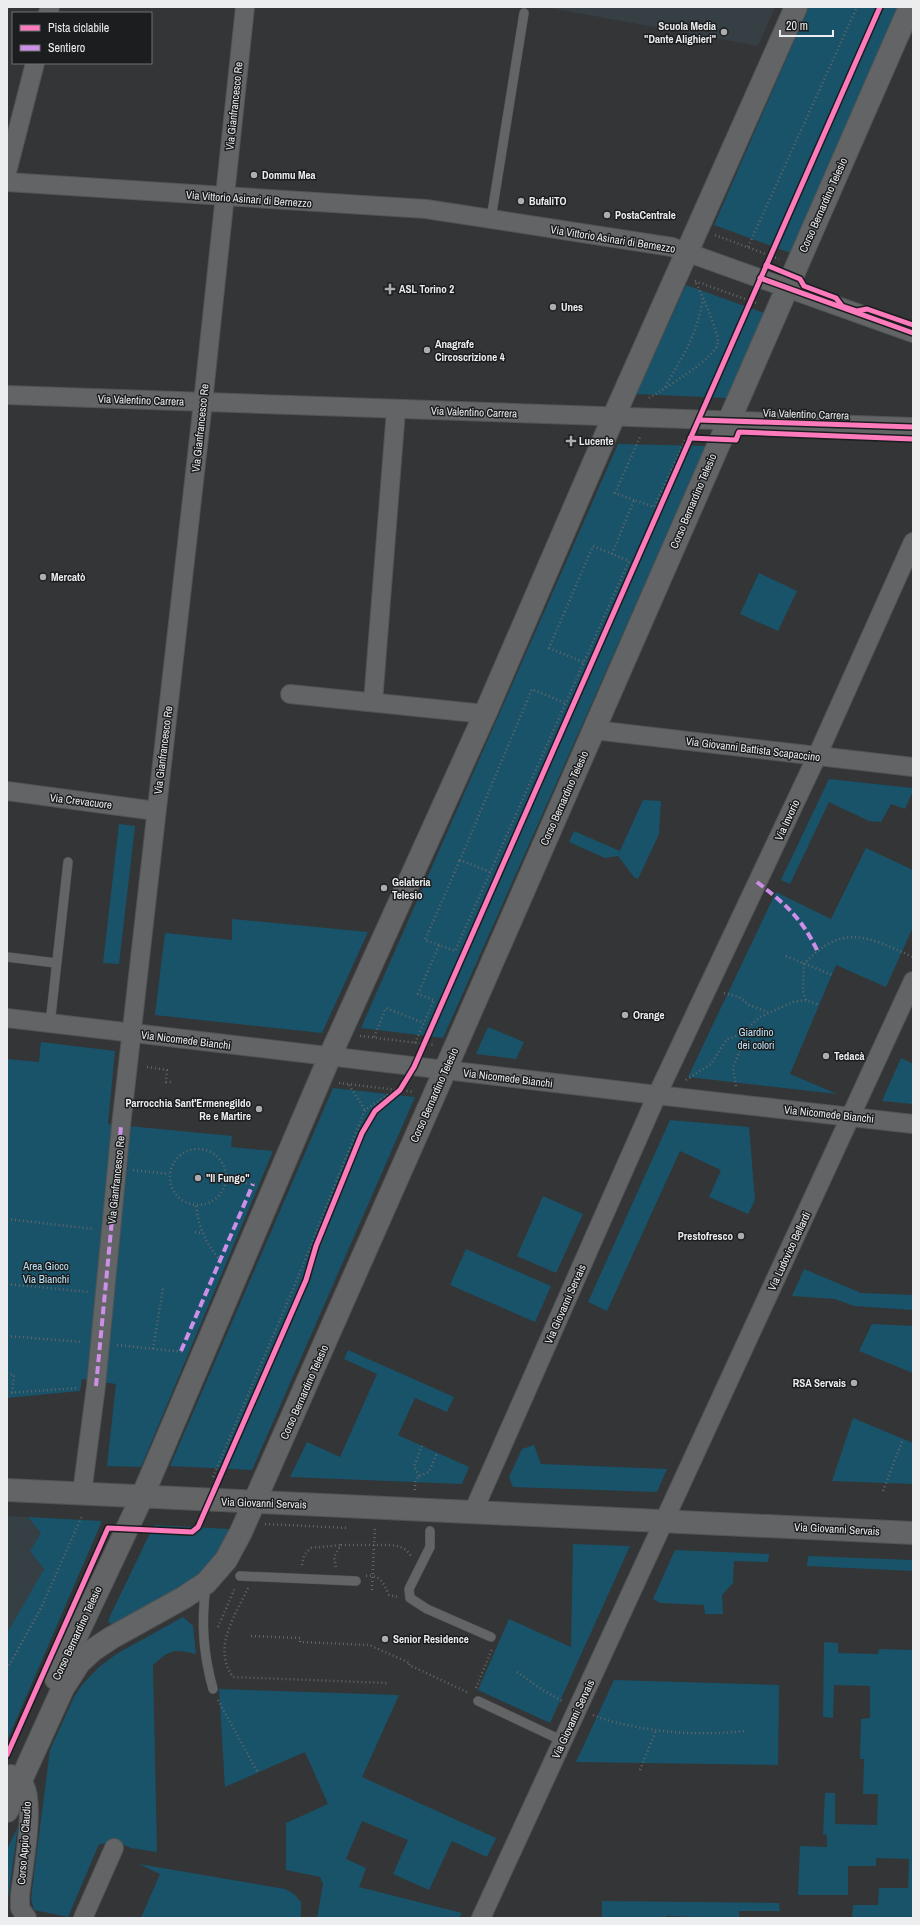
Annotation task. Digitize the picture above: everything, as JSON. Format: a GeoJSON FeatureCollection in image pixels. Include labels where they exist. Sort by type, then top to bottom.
{"type":"FeatureCollection","features":[{"type":"Feature","properties":{"kind":"street","name":"Via Gianfrancesco Re"},"geometry":{"type":"LineString","coordinates":[[82,1494],[96,1386],[121,1126],[203,402],[245,7]]}},
{"type":"Feature","properties":{"kind":"street","name":"Corso Bernardino Telesio"},"geometry":{"type":"LineString","coordinates":[[7,1811],[13,1779],[142,1497],[330,1056],[485,714],[614,416],[796,7]]}},
{"type":"Feature","properties":{"kind":"street","name":"Corso Bernardino Telesio"},"geometry":{"type":"LineString","coordinates":[[13,1779],[63,1688],[79,1663],[93,1650],[111,1638],[184,1598],[206,1583],[226,1560],[255,1503],[910,7]]}},
{"type":"Feature","properties":{"kind":"street"},"geometry":{"type":"LineString","coordinates":[[7,172],[35,64]]}},
{"type":"Feature","properties":{"kind":"street","name":"Via Vittorio Asinari di Bernezzo"},"geometry":{"type":"LineString","coordinates":[[7,182],[426,210],[672,247],[913,333]]}},
{"type":"Feature","properties":{"kind":"street","name":"Via Valentino Carrera"},"geometry":{"type":"LineString","coordinates":[[7,395],[396,410],[913,427]]}},
{"type":"Feature","properties":{"kind":"street"},"geometry":{"type":"LineString","coordinates":[[373,702],[396,410]]}},
{"type":"Feature","properties":{"kind":"street","name":"Via Invorio"},"geometry":{"type":"LineString","coordinates":[[657,1095],[817,756],[913,542]]}},
{"type":"Feature","properties":{"kind":"street"},"geometry":{"type":"LineString","coordinates":[[290,694],[485,714]]}},
{"type":"Feature","properties":{"kind":"street","name":"Via Giovanni Battista Scapaccino"},"geometry":{"type":"LineString","coordinates":[[594,730],[913,767]]}},
{"type":"Feature","properties":{"kind":"street","name":"Via Crevacuore"},"geometry":{"type":"LineString","coordinates":[[7,792],[156,811]]}},
{"type":"Feature","properties":{"kind":"street","name":"Via Ludovico Bellardi"},"geometry":{"type":"LineString","coordinates":[[665,1520],[913,982]]}},
{"type":"Feature","properties":{"kind":"street","name":"Via Nicomede Bianchi"},"geometry":{"type":"LineString","coordinates":[[7,1018],[414,1067],[913,1124]]}},
{"type":"Feature","properties":{"kind":"street","name":"Via Giovanni Servais"},"geometry":{"type":"LineString","coordinates":[[473,1512],[657,1095]]}},
{"type":"Feature","properties":{"kind":"street","name":"Via Giovanni Servais"},"geometry":{"type":"LineString","coordinates":[[7,1490],[255,1503],[665,1520],[913,1533]]}},
{"type":"Feature","properties":{"kind":"street","name":"Via Giovanni Servais"},"geometry":{"type":"LineString","coordinates":[[481,1918],[665,1520]]}},
{"type":"Feature","properties":{"kind":"street","name":"Corso Appio Claudio"},"geometry":{"type":"LineString","coordinates":[[13,1779],[25,1786],[29,1804],[20,1895],[20,1908],[27,1918]]}},
{"type":"Feature","properties":{"kind":"street"},"geometry":{"type":"LineString","coordinates":[[83,1918],[114,1848]]}},
{"type":"Feature","properties":{"kind":"lane"},"geometry":{"type":"LineString","coordinates":[[491,219],[524,13]]}},
{"type":"Feature","properties":{"kind":"lane"},"geometry":{"type":"LineString","coordinates":[[50,1024],[68,862]]}},
{"type":"Feature","properties":{"kind":"lane"},"geometry":{"type":"LineString","coordinates":[[7,957],[56,963]]}},
{"type":"Feature","properties":{"kind":"lane"},"geometry":{"type":"LineString","coordinates":[[430,1532],[430,1547],[408,1589],[410,1598],[427,1609],[491,1637]]}},
{"type":"Feature","properties":{"kind":"lane"},"geometry":{"type":"LineString","coordinates":[[240,1576],[356,1581]]}},
{"type":"Feature","properties":{"kind":"lane"},"geometry":{"type":"LineString","coordinates":[[206,1583],[203,1615],[205,1659],[212,1689]]}},
{"type":"Feature","properties":{"kind":"lane"},"geometry":{"type":"LineString","coordinates":[[478,1701],[563,1741]]}},
{"type":"Feature","properties":{"kind":"path"},"geometry":{"type":"LineString","coordinates":[[748,248],[857,7]]}},
{"type":"Feature","properties":{"kind":"path"},"geometry":{"type":"LineString","coordinates":[[711,234],[785,262]]}},
{"type":"Feature","properties":{"kind":"path"},"geometry":{"type":"LineString","coordinates":[[747,308],[773,249]]}},
{"type":"Feature","properties":{"kind":"path"},"geometry":{"type":"LineString","coordinates":[[649,398],[702,363],[716,347],[718,342],[703,298],[695,281],[766,306]]}},
{"type":"Feature","properties":{"kind":"path"},"geometry":{"type":"LineString","coordinates":[[664,388],[694,336],[700,317],[703,298]]}},
{"type":"Feature","properties":{"kind":"path"},"geometry":{"type":"LineString","coordinates":[[658,511],[699,420]]}},
{"type":"Feature","properties":{"kind":"path"},"geometry":{"type":"LineString","coordinates":[[640,437],[615,493],[654,507],[686,438]]}},
{"type":"Feature","properties":{"kind":"path"},"geometry":{"type":"LineString","coordinates":[[612,554],[634,500]]}},
{"type":"Feature","properties":{"kind":"path"},"geometry":{"type":"LineString","coordinates":[[565,703],[532,689],[425,940],[455,951],[629,561],[593,546],[549,648],[583,662]]}},
{"type":"Feature","properties":{"kind":"path"},"geometry":{"type":"LineString","coordinates":[[460,860],[490,872]]}},
{"type":"Feature","properties":{"kind":"path"},"geometry":{"type":"LineString","coordinates":[[806,1000],[803,991],[804,964],[817,950],[847,937],[864,937],[880,942],[913,957]]}},
{"type":"Feature","properties":{"kind":"path"},"geometry":{"type":"LineString","coordinates":[[415,1042],[434,1000],[418,994],[439,945]]}},
{"type":"Feature","properties":{"kind":"path"},"geometry":{"type":"LineString","coordinates":[[786,956],[832,975]]}},
{"type":"Feature","properties":{"kind":"path"},"geometry":{"type":"LineString","coordinates":[[708,986],[727,994],[738,996],[749,1005],[768,1012]]}},
{"type":"Feature","properties":{"kind":"path"},"geometry":{"type":"LineString","coordinates":[[665,1077],[684,1080],[691,1078],[711,1064],[727,1039],[740,1035],[760,1017],[768,1012],[793,1002],[806,1000],[819,1005]]}},
{"type":"Feature","properties":{"kind":"path"},"geometry":{"type":"LineString","coordinates":[[374,1038],[386,1008],[424,1023]]}},
{"type":"Feature","properties":{"kind":"path"},"geometry":{"type":"LineString","coordinates":[[744,1105],[734,1082],[733,1068],[749,1027]]}},
{"type":"Feature","properties":{"kind":"path"},"geometry":{"type":"LineString","coordinates":[[358,1036],[439,1045]]}},
{"type":"Feature","properties":{"kind":"path"},"geometry":{"type":"LineString","coordinates":[[375,1111],[398,1090],[414,1067],[427,1037]]}},
{"type":"Feature","properties":{"kind":"path"},"geometry":{"type":"LineString","coordinates":[[147,1068],[167,1070],[166,1082],[173,1082]]}},
{"type":"Feature","properties":{"kind":"path"},"geometry":{"type":"LineString","coordinates":[[339,1083],[416,1092]]}},
{"type":"Feature","properties":{"kind":"path"},"geometry":{"type":"LineString","coordinates":[[349,1084],[365,1110]]}},
{"type":"Feature","properties":{"kind":"path"},"geometry":{"type":"LineString","coordinates":[[213,1477],[296,1282],[365,1110],[398,1090]]}},
{"type":"Feature","properties":{"kind":"path"},"geometry":{"type":"LineString","coordinates":[[312,1260],[362,1133]]}},
{"type":"Feature","properties":{"kind":"path"},"geometry":{"type":"LineString","coordinates":[[204,1149],[213,1153],[220,1159],[225,1168],[226,1181],[220,1194],[214,1201],[205,1205],[196,1206],[187,1204],[179,1199],[170,1183],[169,1174],[177,1157],[190,1150],[204,1149]]}},
{"type":"Feature","properties":{"kind":"path"},"geometry":{"type":"LineString","coordinates":[[117,1169],[169,1174]]}},
{"type":"Feature","properties":{"kind":"path"},"geometry":{"type":"LineString","coordinates":[[226,1181],[257,1184]]}},
{"type":"Feature","properties":{"kind":"path"},"geometry":{"type":"LineString","coordinates":[[196,1206],[202,1232],[211,1250],[220,1260]]}},
{"type":"Feature","properties":{"kind":"path"},"geometry":{"type":"LineString","coordinates":[[7,1219],[111,1231]]}},
{"type":"Feature","properties":{"kind":"path"},"geometry":{"type":"LineString","coordinates":[[195,1232],[202,1232]]}},
{"type":"Feature","properties":{"kind":"path"},"geometry":{"type":"LineString","coordinates":[[7,1284],[105,1294]]}},
{"type":"Feature","properties":{"kind":"path"},"geometry":{"type":"LineString","coordinates":[[153,1349],[163,1288]]}},
{"type":"Feature","properties":{"kind":"path"},"geometry":{"type":"LineString","coordinates":[[7,1373],[14,1375],[12,1393]]}},
{"type":"Feature","properties":{"kind":"path"},"geometry":{"type":"LineString","coordinates":[[7,1394],[96,1386]]}},
{"type":"Feature","properties":{"kind":"path"},"geometry":{"type":"LineString","coordinates":[[883,1491],[903,1439]]}},
{"type":"Feature","properties":{"kind":"path"},"geometry":{"type":"LineString","coordinates":[[419,1476],[414,1466],[422,1446]]}},
{"type":"Feature","properties":{"kind":"path"},"geometry":{"type":"LineString","coordinates":[[415,1509],[416,1482],[419,1476],[429,1472],[437,1453]]}},
{"type":"Feature","properties":{"kind":"path"},"geometry":{"type":"LineString","coordinates":[[7,1669],[41,1608],[82,1516]]}},
{"type":"Feature","properties":{"kind":"path"},"geometry":{"type":"LineString","coordinates":[[262,1528],[264,1524],[351,1528]]}},
{"type":"Feature","properties":{"kind":"path"},"geometry":{"type":"LineString","coordinates":[[367,1529],[383,1530]]}},
{"type":"Feature","properties":{"kind":"path"},"geometry":{"type":"LineString","coordinates":[[372,1590],[375,1529]]}},
{"type":"Feature","properties":{"kind":"path"},"geometry":{"type":"LineString","coordinates":[[341,1544],[334,1557],[334,1566],[356,1581],[362,1576],[373,1575],[381,1580],[389,1595],[410,1598]]}},
{"type":"Feature","properties":{"kind":"path"},"geometry":{"type":"LineString","coordinates":[[304,1579],[302,1558],[306,1550],[314,1546],[341,1544],[374,1544],[407,1549],[411,1555],[417,1573]]}},
{"type":"Feature","properties":{"kind":"path"},"geometry":{"type":"LineString","coordinates":[[217,1630],[240,1576]]}},
{"type":"Feature","properties":{"kind":"path"},"geometry":{"type":"LineString","coordinates":[[248,1587],[226,1638],[224,1651],[227,1668],[233,1677],[387,1684]]}},
{"type":"Feature","properties":{"kind":"path"},"geometry":{"type":"LineString","coordinates":[[251,1636],[300,1638],[300,1642],[369,1645],[410,1663],[409,1665],[473,1695],[492,1651],[493,1642],[491,1637]]}},
{"type":"Feature","properties":{"kind":"path"},"geometry":{"type":"LineString","coordinates":[[518,1672],[538,1687],[565,1702]]}},
{"type":"Feature","properties":{"kind":"path"},"geometry":{"type":"LineString","coordinates":[[212,1689],[258,1773]]}},
{"type":"Feature","properties":{"kind":"path"},"geometry":{"type":"LineString","coordinates":[[588,1713],[611,1721],[656,1730],[701,1734],[744,1731]]}},
{"type":"Feature","properties":{"kind":"path"},"geometry":{"type":"LineString","coordinates":[[640,1770],[656,1730]]}},
{"type":"Feature","properties":{"kind":"shaded area","name":"Scuola Media \"Dante Alighieri\""},"geometry":{"type":"Polygon","coordinates":[[[545,7],[775,7],[758,46],[545,7]]]}},
{"type":"Feature","properties":{"kind":"shaded area"},"geometry":{"type":"Polygon","coordinates":[[[7,1516],[28,1517],[41,1533],[30,1551],[44,1569],[7,1633],[7,1516]]]}},
{"type":"Feature","properties":{"kind":"green space"},"geometry":{"type":"Polygon","coordinates":[[[809,7],[899,7],[791,253],[714,225],[809,7]]]}},
{"type":"Feature","properties":{"kind":"green space"},"geometry":{"type":"Polygon","coordinates":[[[686,285],[764,313],[727,398],[636,394],[686,285]]]}},
{"type":"Feature","properties":{"kind":"green space"},"geometry":{"type":"Polygon","coordinates":[[[618,444],[706,446],[443,1038],[361,1028],[618,444]]]}},
{"type":"Feature","properties":{"kind":"green space"},"geometry":{"type":"Polygon","coordinates":[[[759,573],[797,591],[778,631],[740,614],[759,573]]]}},
{"type":"Feature","properties":{"kind":"green space"},"geometry":{"type":"Polygon","coordinates":[[[829,779],[912,788],[912,793],[905,809],[891,804],[881,822],[869,821],[829,802],[790,884],[781,880],[829,779]]]}},
{"type":"Feature","properties":{"kind":"green space"},"geometry":{"type":"Polygon","coordinates":[[[643,800],[661,801],[659,834],[638,879],[634,877],[618,856],[605,858],[569,842],[574,831],[620,851],[643,800]]]}},
{"type":"Feature","properties":{"kind":"green space"},"geometry":{"type":"Polygon","coordinates":[[[119,824],[135,826],[119,964],[103,963],[119,824]]]}},
{"type":"Feature","properties":{"kind":"green space","name":"Giardino dei colori"},"geometry":{"type":"Polygon","coordinates":[[[866,848],[913,870],[913,927],[886,987],[836,965],[790,1074],[837,1094],[688,1077],[776,892],[831,919],[866,848]]]}},
{"type":"Feature","properties":{"kind":"green space"},"geometry":{"type":"Polygon","coordinates":[[[232,919],[368,932],[322,1033],[155,1015],[165,933],[232,940],[232,919]]]}},
{"type":"Feature","properties":{"kind":"green space"},"geometry":{"type":"Polygon","coordinates":[[[488,1027],[524,1042],[516,1059],[476,1054],[488,1027]]]}},
{"type":"Feature","properties":{"kind":"green space","name":"Area Gioco Via Bianchi"},"geometry":{"type":"Polygon","coordinates":[[[41,1042],[115,1051],[108,1124],[232,1136],[231,1147],[273,1151],[141,1467],[107,1466],[116,1384],[82,1379],[80,1391],[7,1398],[7,1059],[39,1062],[41,1042]]]}},
{"type":"Feature","properties":{"kind":"green space"},"geometry":{"type":"Polygon","coordinates":[[[901,1058],[913,1064],[913,1104],[882,1101],[901,1058]]]}},
{"type":"Feature","properties":{"kind":"green space"},"geometry":{"type":"Polygon","coordinates":[[[333,1088],[415,1097],[252,1470],[170,1466],[333,1088]]]}},
{"type":"Feature","properties":{"kind":"green space"},"geometry":{"type":"Polygon","coordinates":[[[670,1120],[749,1127],[755,1200],[748,1214],[709,1197],[721,1170],[680,1151],[607,1311],[588,1302],[670,1120]]]}},
{"type":"Feature","properties":{"kind":"green space"},"geometry":{"type":"Polygon","coordinates":[[[543,1196],[583,1214],[556,1273],[517,1256],[543,1196]]]}},
{"type":"Feature","properties":{"kind":"green space"},"geometry":{"type":"Polygon","coordinates":[[[466,1249],[551,1286],[535,1322],[450,1285],[466,1249]]]}},
{"type":"Feature","properties":{"kind":"green space"},"geometry":{"type":"Polygon","coordinates":[[[804,1269],[861,1293],[913,1295],[913,1310],[854,1306],[835,1299],[792,1296],[804,1269]]]}},
{"type":"Feature","properties":{"kind":"green space"},"geometry":{"type":"Polygon","coordinates":[[[872,1324],[913,1326],[913,1373],[859,1351],[872,1324]]]}},
{"type":"Feature","properties":{"kind":"green space"},"geometry":{"type":"Polygon","coordinates":[[[348,1350],[454,1397],[447,1412],[415,1398],[398,1435],[469,1467],[462,1484],[290,1477],[307,1442],[340,1457],[377,1374],[344,1359],[348,1350]]]}},
{"type":"Feature","properties":{"kind":"green space"},"geometry":{"type":"Polygon","coordinates":[[[853,1418],[913,1443],[913,1484],[832,1481],[853,1418]]]}},
{"type":"Feature","properties":{"kind":"green space"},"geometry":{"type":"Polygon","coordinates":[[[534,1445],[541,1464],[667,1469],[657,1492],[513,1487],[509,1477],[522,1449],[534,1445]]]}},
{"type":"Feature","properties":{"kind":"green space"},"geometry":{"type":"Polygon","coordinates":[[[28,1517],[102,1521],[7,1741],[7,1633],[44,1569],[30,1551],[41,1533],[28,1517]]]}},
{"type":"Feature","properties":{"kind":"green space"},"geometry":{"type":"Polygon","coordinates":[[[154,1525],[229,1529],[219,1556],[195,1579],[113,1625],[108,1622],[111,1614],[154,1525]]]}},
{"type":"Feature","properties":{"kind":"green space"},"geometry":{"type":"Polygon","coordinates":[[[573,1544],[630,1546],[550,1723],[478,1690],[509,1619],[571,1647],[573,1544]]]}},
{"type":"Feature","properties":{"kind":"green space"},"geometry":{"type":"Polygon","coordinates":[[[675,1550],[769,1554],[768,1562],[734,1561],[733,1583],[722,1595],[723,1614],[705,1614],[704,1605],[660,1603],[653,1599],[675,1550]]]}},
{"type":"Feature","properties":{"kind":"green space"},"geometry":{"type":"Polygon","coordinates":[[[808,1556],[913,1560],[913,1571],[807,1566],[808,1556]]]}},
{"type":"Feature","properties":{"kind":"green space"},"geometry":{"type":"Polygon","coordinates":[[[183,1617],[193,1626],[196,1654],[182,1651],[168,1653],[153,1665],[157,1852],[131,1848],[120,1843],[99,1844],[68,1917],[34,1910],[31,1899],[50,1750],[74,1697],[82,1685],[99,1667],[118,1653],[183,1617]]]}},
{"type":"Feature","properties":{"kind":"green space"},"geometry":{"type":"Polygon","coordinates":[[[824,1642],[838,1643],[838,1653],[878,1654],[879,1649],[913,1650],[913,1918],[852,1918],[853,1905],[878,1905],[879,1888],[908,1888],[909,1859],[876,1858],[876,1866],[848,1866],[848,1895],[798,1895],[800,1846],[827,1847],[827,1835],[823,1834],[825,1793],[835,1793],[835,1824],[877,1825],[878,1794],[863,1794],[864,1759],[860,1759],[861,1719],[870,1718],[870,1686],[834,1685],[833,1718],[823,1717],[824,1642]]]}},
{"type":"Feature","properties":{"kind":"green space"},"geometry":{"type":"Polygon","coordinates":[[[614,1680],[779,1685],[778,1765],[576,1762],[614,1680]]]}},
{"type":"Feature","properties":{"kind":"green space"},"geometry":{"type":"Polygon","coordinates":[[[219,1689],[399,1695],[362,1777],[496,1838],[487,1857],[452,1841],[429,1890],[393,1874],[408,1840],[362,1821],[346,1859],[366,1868],[359,1887],[462,1913],[459,1918],[317,1918],[323,1884],[320,1877],[286,1870],[286,1823],[328,1804],[305,1752],[225,1787],[219,1689]]]}},
{"type":"Feature","properties":{"kind":"green space"},"geometry":{"type":"Polygon","coordinates":[[[18,1826],[7,1907],[7,1850],[18,1826]]]}},
{"type":"Feature","properties":{"kind":"green space"},"geometry":{"type":"Polygon","coordinates":[[[139,1864],[285,1889],[294,1894],[301,1902],[301,1918],[141,1918],[160,1874],[139,1864]]]}},
{"type":"Feature","properties":{"kind":"green space"},"geometry":{"type":"Polygon","coordinates":[[[602,1901],[779,1903],[780,1911],[739,1911],[739,1918],[666,1916],[666,1918],[602,1918],[602,1901]]]}},
{"type":"Feature","properties":{"kind":"marked path"},"geometry":{"type":"LineString","coordinates":[[757,882],[792,912],[805,929],[817,950]]}},
{"type":"Feature","properties":{"kind":"marked path"},"geometry":{"type":"LineString","coordinates":[[96,1386],[121,1126]]}},
{"type":"Feature","properties":{"kind":"marked path"},"geometry":{"type":"LineString","coordinates":[[181,1351],[253,1184]]}},
{"type":"Feature","properties":{"kind":"cycle path"},"geometry":{"type":"LineString","coordinates":[[7,1755],[108,1528],[192,1532],[198,1527],[306,1280],[316,1246],[362,1133],[375,1111],[400,1090],[414,1067],[880,7]]}},
{"type":"Feature","properties":{"kind":"cycle path"},"geometry":{"type":"LineString","coordinates":[[766,265],[800,279],[804,286],[836,298],[842,306],[857,311],[867,309],[913,325]]}},
{"type":"Feature","properties":{"kind":"cycle path"},"geometry":{"type":"LineString","coordinates":[[760,278],[913,333]]}},
{"type":"Feature","properties":{"kind":"cycle path"},"geometry":{"type":"LineString","coordinates":[[699,420],[913,427]]}},
{"type":"Feature","properties":{"kind":"cycle path"},"geometry":{"type":"LineString","coordinates":[[690,438],[736,440],[739,432],[913,439]]}},
{"type":"Feature","properties":{"kind":"place","name":"Scuola Media \"Dante Alighieri\""},"geometry":{"type":"Point","coordinates":[724,32]}},
{"type":"Feature","properties":{"kind":"place","name":"Dommu Mea"},"geometry":{"type":"Point","coordinates":[254,175]}},
{"type":"Feature","properties":{"kind":"place","name":"BufaliTO"},"geometry":{"type":"Point","coordinates":[521,201]}},
{"type":"Feature","properties":{"kind":"place","name":"PostaCentrale"},"geometry":{"type":"Point","coordinates":[607,215]}},
{"type":"Feature","properties":{"kind":"place","name":"ASL Torino 2"},"geometry":{"type":"Point","coordinates":[390,289]}},
{"type":"Feature","properties":{"kind":"place","name":"Unes"},"geometry":{"type":"Point","coordinates":[553,307]}},
{"type":"Feature","properties":{"kind":"place","name":"Anagrafe Circoscrizione 4"},"geometry":{"type":"Point","coordinates":[427,350]}},
{"type":"Feature","properties":{"kind":"place","name":"Lucente"},"geometry":{"type":"Point","coordinates":[571,441]}},
{"type":"Feature","properties":{"kind":"place","name":"Mercatò"},"geometry":{"type":"Point","coordinates":[43,577]}},
{"type":"Feature","properties":{"kind":"place","name":"Gelateria Telesio"},"geometry":{"type":"Point","coordinates":[384,888]}},
{"type":"Feature","properties":{"kind":"place","name":"Orange"},"geometry":{"type":"Point","coordinates":[625,1015]}},
{"type":"Feature","properties":{"kind":"place","name":"Tedacà"},"geometry":{"type":"Point","coordinates":[826,1056]}},
{"type":"Feature","properties":{"kind":"place","name":"Parrocchia Sant'Ermenegildo Re e Martire"},"geometry":{"type":"Point","coordinates":[259,1109]}},
{"type":"Feature","properties":{"kind":"place","name":"\"Il Fungo\""},"geometry":{"type":"Point","coordinates":[198,1178]}},
{"type":"Feature","properties":{"kind":"place","name":"Prestofresco"},"geometry":{"type":"Point","coordinates":[741,1236]}},
{"type":"Feature","properties":{"kind":"place","name":"RSA Servais"},"geometry":{"type":"Point","coordinates":[854,1383]}},
{"type":"Feature","properties":{"kind":"place","name":"Senior Residence"},"geometry":{"type":"Point","coordinates":[385,1639]}}]}
